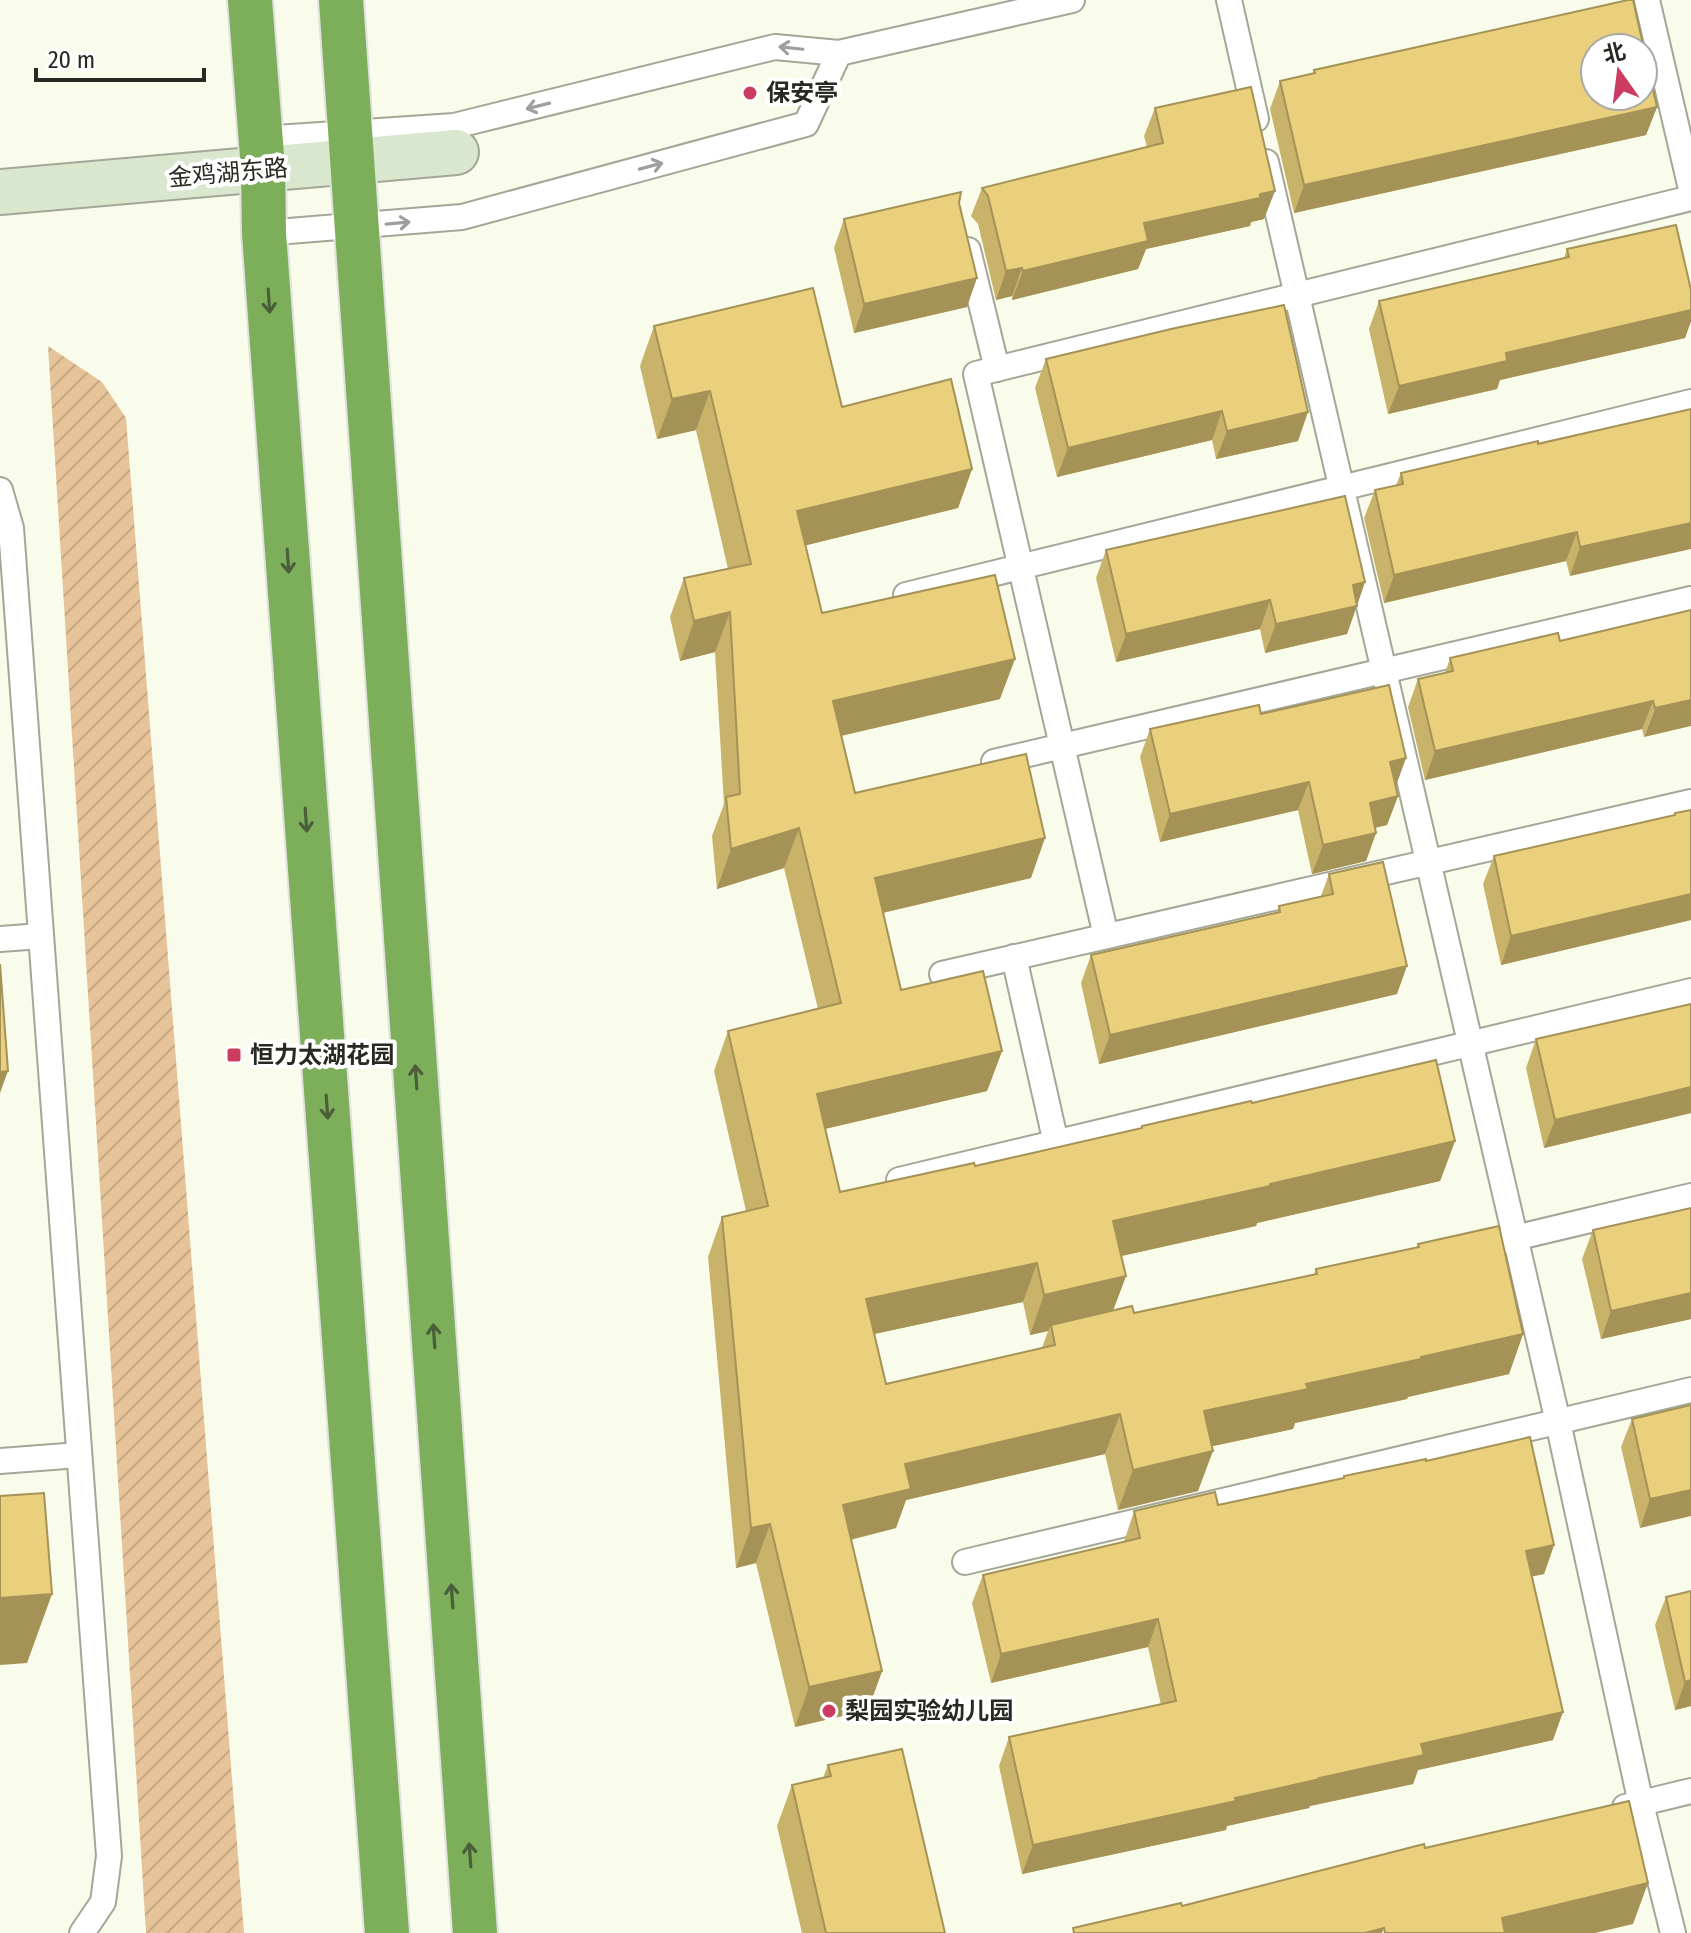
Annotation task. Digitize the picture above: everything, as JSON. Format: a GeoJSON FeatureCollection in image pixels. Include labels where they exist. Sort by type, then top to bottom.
{"type":"FeatureCollection","features":[{"type":"Feature","properties":{"kind":"highway"},"geometry":{"type":"LineString","coordinates":[[250,0],[262,154],[264,233],[387,1933]]}},
{"type":"Feature","properties":{"kind":"highway"},"geometry":{"type":"LineString","coordinates":[[341,0],[475,1933]]}},
{"type":"Feature","properties":{"kind":"street","name":"金鸡湖东路"},"geometry":{"type":"LineString","coordinates":[[0,192],[262,154],[352,148],[456,152]]}},
{"type":"Feature","properties":{"kind":"lane"},"geometry":{"type":"LineString","coordinates":[[352,148],[775,47],[839,53],[1072,0]]}},
{"type":"Feature","properties":{"kind":"lane"},"geometry":{"type":"LineString","coordinates":[[1229,0],[1673,1933]]}},
{"type":"Feature","properties":{"kind":"lane"},"geometry":{"type":"LineString","coordinates":[[1647,0],[1691,189]]}},
{"type":"Feature","properties":{"kind":"lane"},"geometry":{"type":"LineString","coordinates":[[264,233],[462,217],[806,124],[839,53]]}},
{"type":"Feature","properties":{"kind":"lane"},"geometry":{"type":"LineString","coordinates":[[1106,936],[976,374],[1691,198]]}},
{"type":"Feature","properties":{"kind":"lane"},"geometry":{"type":"LineString","coordinates":[[963,228],[997,369]]}},
{"type":"Feature","properties":{"kind":"lane"},"geometry":{"type":"LineString","coordinates":[[879,602],[1691,402]]}},
{"type":"Feature","properties":{"kind":"lane"},"geometry":{"type":"LineString","coordinates":[[0,490],[11,528],[109,1856],[103,1902],[82,1933]]}},
{"type":"Feature","properties":{"kind":"lane"},"geometry":{"type":"LineString","coordinates":[[975,767],[1691,599]]}},
{"type":"Feature","properties":{"kind":"lane"},"geometry":{"type":"LineString","coordinates":[[942,974],[1691,802]]}},
{"type":"Feature","properties":{"kind":"lane"},"geometry":{"type":"LineString","coordinates":[[0,939],[41,936]]}},
{"type":"Feature","properties":{"kind":"lane"},"geometry":{"type":"LineString","coordinates":[[1014,957],[1056,1143]]}},
{"type":"Feature","properties":{"kind":"lane"},"geometry":{"type":"LineString","coordinates":[[893,1181],[1691,991]]}},
{"type":"Feature","properties":{"kind":"lane"},"geometry":{"type":"LineString","coordinates":[[1484,1245],[1691,1196]]}},
{"type":"Feature","properties":{"kind":"lane"},"geometry":{"type":"LineString","coordinates":[[965,1562],[1691,1390]]}},
{"type":"Feature","properties":{"kind":"lane"},"geometry":{"type":"LineString","coordinates":[[0,1461],[79,1455]]}},
{"type":"Feature","properties":{"kind":"lane"},"geometry":{"type":"LineString","coordinates":[[1610,1811],[1691,1791]]}},
{"type":"Feature","properties":{"kind":"shaded area"},"geometry":{"type":"Polygon","coordinates":[[[48,346],[102,382],[126,418],[244,1933],[146,1933],[48,346]]]}},
{"type":"Feature","properties":{"kind":"building"},"geometry":{"type":"Polygon","coordinates":[[[1628,0],[1633,0],[1640,32],[1579,32],[1579,112],[1634,112],[1304,185],[1280,81],[1315,73],[1314,70],[1628,0]]]}},
{"type":"Feature","properties":{"kind":"building"},"geometry":{"type":"Polygon","coordinates":[[[1251,87],[1275,191],[1260,194],[1260,198],[1144,223],[1148,241],[1023,271],[1022,268],[1006,271],[988,196],[982,188],[1163,143],[1155,108],[1251,87]]]}},
{"type":"Feature","properties":{"kind":"building"},"geometry":{"type":"Polygon","coordinates":[[[961,192],[959,203],[977,278],[864,304],[844,219],[961,192]]]}},
{"type":"Feature","properties":{"kind":"building"},"geometry":{"type":"Polygon","coordinates":[[[1676,225],[1691,290],[1691,310],[1506,353],[1507,361],[1399,386],[1379,301],[1569,257],[1567,249],[1676,225]]]}},
{"type":"Feature","properties":{"kind":"building"},"geometry":{"type":"Polygon","coordinates":[[[813,288],[842,407],[951,379],[972,469],[797,511],[822,613],[995,575],[1015,659],[833,701],[855,793],[1026,754],[1045,838],[875,878],[901,990],[983,971],[1002,1051],[817,1094],[840,1192],[974,1163],[975,1166],[1436,1060],[1455,1141],[1113,1221],[1126,1276],[1044,1295],[1037,1263],[866,1299],[886,1384],[1055,1345],[1051,1325],[1132,1306],[1134,1313],[1317,1274],[1316,1269],[1499,1226],[1523,1334],[1306,1384],[1308,1389],[1204,1411],[1213,1451],[1133,1470],[1120,1414],[905,1464],[911,1489],[843,1505],[882,1671],[809,1687],[770,1524],[751,1528],[722,1217],[768,1206],[728,1031],[841,1003],[799,828],[731,849],[726,797],[740,794],[730,612],[694,621],[684,578],[751,564],[710,391],[672,399],[654,326],[813,288]]]}},
{"type":"Feature","properties":{"kind":"building"},"geometry":{"type":"Polygon","coordinates":[[[1284,305],[1308,412],[1227,431],[1222,411],[1068,448],[1046,359],[1284,305]]]}},
{"type":"Feature","properties":{"kind":"building"},"geometry":{"type":"Polygon","coordinates":[[[1691,409],[1691,523],[1580,547],[1577,532],[1394,575],[1375,490],[1403,484],[1401,473],[1691,409]]]}},
{"type":"Feature","properties":{"kind":"building"},"geometry":{"type":"Polygon","coordinates":[[[1345,496],[1365,582],[1353,585],[1357,606],[1276,624],[1270,600],[1126,634],[1106,550],[1345,496]]]}},
{"type":"Feature","properties":{"kind":"building"},"geometry":{"type":"Polygon","coordinates":[[[1691,610],[1691,700],[1655,708],[1653,701],[1435,751],[1418,679],[1453,671],[1450,658],[1558,633],[1560,641],[1691,610]]]}},
{"type":"Feature","properties":{"kind":"building"},"geometry":{"type":"Polygon","coordinates":[[[1389,685],[1406,758],[1390,762],[1398,796],[1370,803],[1376,833],[1323,845],[1309,782],[1170,814],[1150,729],[1259,705],[1261,714],[1389,685]]]}},
{"type":"Feature","properties":{"kind":"building"},"geometry":{"type":"Polygon","coordinates":[[[1691,810],[1691,894],[1511,936],[1494,856],[1691,810]]]}},
{"type":"Feature","properties":{"kind":"building"},"geometry":{"type":"Polygon","coordinates":[[[1383,862],[1407,966],[1110,1035],[1091,955],[1280,912],[1279,906],[1333,894],[1329,874],[1383,862]]]}},
{"type":"Feature","properties":{"kind":"building"},"geometry":{"type":"Polygon","coordinates":[[[0,964],[8,1071],[0,1072],[0,964]]]}},
{"type":"Feature","properties":{"kind":"building"},"geometry":{"type":"Polygon","coordinates":[[[1691,1004],[1691,1087],[1555,1120],[1536,1039],[1691,1004]]]}},
{"type":"Feature","properties":{"kind":"building"},"geometry":{"type":"Polygon","coordinates":[[[1691,1208],[1691,1293],[1611,1311],[1593,1230],[1691,1208]]]}},
{"type":"Feature","properties":{"kind":"building"},"geometry":{"type":"Polygon","coordinates":[[[1691,1405],[1691,1490],[1650,1499],[1632,1419],[1691,1405]]]}},
{"type":"Feature","properties":{"kind":"building"},"geometry":{"type":"Polygon","coordinates":[[[1530,1437],[1554,1545],[1526,1551],[1563,1712],[1421,1744],[1424,1755],[1235,1798],[1236,1801],[1033,1845],[1009,1737],[1176,1701],[1158,1619],[1001,1654],[983,1575],[1140,1538],[1134,1511],[1215,1492],[1218,1505],[1530,1437]]]}},
{"type":"Feature","properties":{"kind":"building"},"geometry":{"type":"Polygon","coordinates":[[[44,1493],[52,1594],[0,1598],[0,1496],[44,1493]]]}},
{"type":"Feature","properties":{"kind":"building"},"geometry":{"type":"Polygon","coordinates":[[[1691,1591],[1691,1680],[1685,1682],[1666,1597],[1691,1591]]]}},
{"type":"Feature","properties":{"kind":"building"},"geometry":{"type":"Polygon","coordinates":[[[902,1749],[945,1933],[826,1933],[792,1785],[831,1776],[828,1765],[902,1749]]]}},
{"type":"Feature","properties":{"kind":"building"},"geometry":{"type":"Polygon","coordinates":[[[1629,1801],[1648,1883],[1502,1918],[1505,1933],[1385,1933],[1384,1928],[1365,1933],[1074,1933],[1073,1928],[1181,1903],[1182,1906],[1424,1844],[1425,1848],[1629,1801]]]}},
{"type":"Feature","properties":{"kind":"place","name":"保安亭"},"geometry":{"type":"Point","coordinates":[750,93]}},
{"type":"Feature","properties":{"kind":"place","name":"恒力太湖花园"},"geometry":{"type":"Point","coordinates":[234,1055]}},
{"type":"Feature","properties":{"kind":"place","name":"梨园实验幼儿园"},"geometry":{"type":"Point","coordinates":[829,1711]}}]}
